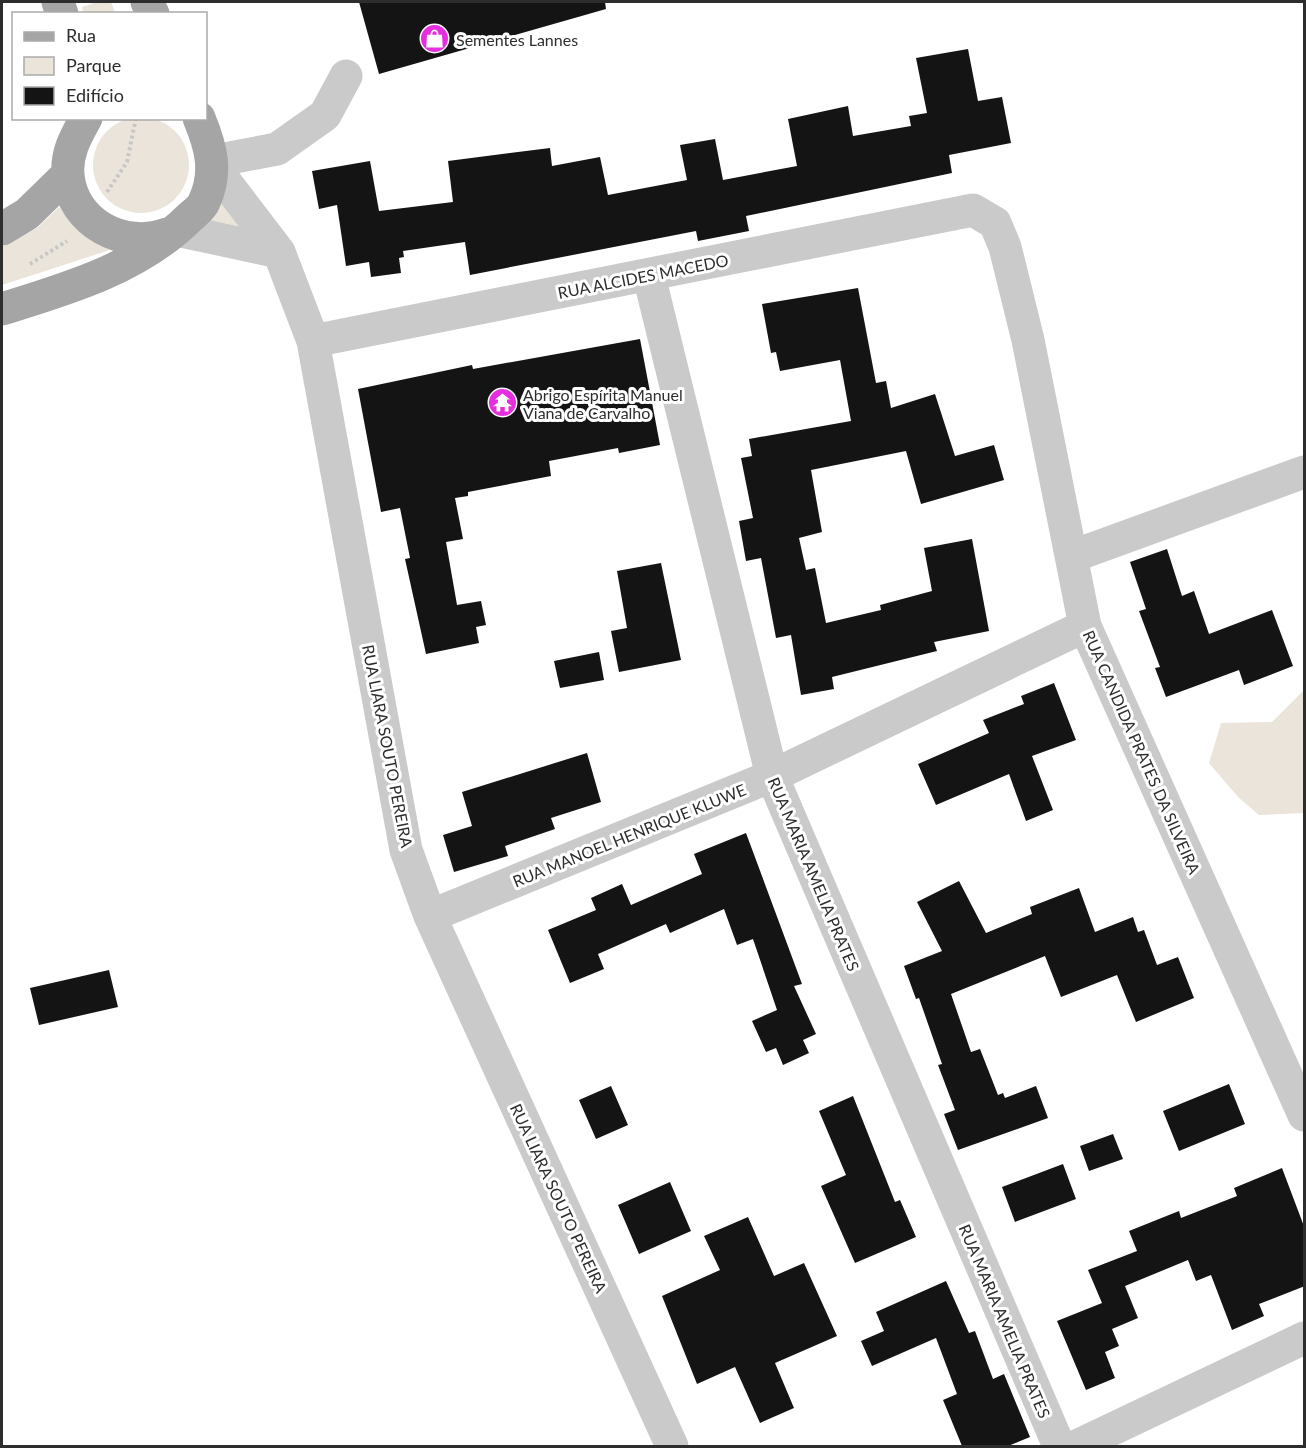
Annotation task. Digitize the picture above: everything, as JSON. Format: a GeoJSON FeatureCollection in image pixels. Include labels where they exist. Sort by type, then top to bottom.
{"type":"FeatureCollection","features":[{"type":"Feature","properties":{"kind":"main road"},"geometry":{"type":"LineString","coordinates":[[85,120],[71,143],[68,174],[74,198],[89,219],[108,232],[131,239],[147,239],[177,230]]}},
{"type":"Feature","properties":{"kind":"main road"},"geometry":{"type":"LineString","coordinates":[[2,309],[61,291],[125,264],[177,230],[204,203],[205,140]]}},
{"type":"Feature","properties":{"kind":"main road"},"geometry":{"type":"LineString","coordinates":[[2,230],[27,214],[68,174]]}},
{"type":"Feature","properties":{"kind":"street"},"geometry":{"type":"LineString","coordinates":[[205,140],[277,149],[326,116],[346,76]]}},
{"type":"Feature","properties":{"kind":"street","name":"RUA LIARA SOUTO PEREIRA"},"geometry":{"type":"LineString","coordinates":[[205,140],[279,252],[313,341],[406,850],[430,916],[672,1446]]}},
{"type":"Feature","properties":{"kind":"street","name":"RUA ALCIDES MACEDO"},"geometry":{"type":"LineString","coordinates":[[313,341],[973,210]]}},
{"type":"Feature","properties":{"kind":"street","name":"RUA CANDIDA PRATES DA SILVEIRA"},"geometry":{"type":"LineString","coordinates":[[973,210],[995,223],[1005,247],[1028,340],[1073,556],[1085,626],[1305,1115]]}},
{"type":"Feature","properties":{"kind":"street"},"geometry":{"type":"LineString","coordinates":[[177,230],[279,252]]}},
{"type":"Feature","properties":{"kind":"street","name":"RUA MARIA AMELIA PRATES"},"geometry":{"type":"LineString","coordinates":[[649,276],[772,776],[1059,1446]]}},
{"type":"Feature","properties":{"kind":"street"},"geometry":{"type":"LineString","coordinates":[[1073,556],[1305,472]]}},
{"type":"Feature","properties":{"kind":"street","name":"RUA MANOEL HENRIQUE KLUWE"},"geometry":{"type":"LineString","coordinates":[[430,916],[772,776],[1085,626]]}},
{"type":"Feature","properties":{"kind":"street"},"geometry":{"type":"LineString","coordinates":[[1077,1446],[1305,1338]]}},
{"type":"Feature","properties":{"kind":"path"},"geometry":{"type":"LineString","coordinates":[[127,162],[136,120]]}},
{"type":"Feature","properties":{"kind":"green space"},"geometry":{"type":"Polygon","coordinates":[[[97,2],[111,2],[115,12],[83,12],[82,7],[97,2]]]}},
{"type":"Feature","properties":{"kind":"green space"},"geometry":{"type":"Polygon","coordinates":[[[126,120],[156,120],[168,125],[181,138],[188,156],[188,174],[181,192],[168,205],[150,212],[132,212],[114,205],[101,192],[94,174],[94,156],[101,138],[114,125],[126,120]]]}},
{"type":"Feature","properties":{"kind":"green space"},"geometry":{"type":"Polygon","coordinates":[[[217,191],[246,234],[197,229],[217,191]]]}},
{"type":"Feature","properties":{"kind":"green space"},"geometry":{"type":"Polygon","coordinates":[[[59,207],[116,248],[2,285],[2,247],[37,228],[59,207]]]}},
{"type":"Feature","properties":{"kind":"green space"},"geometry":{"type":"Polygon","coordinates":[[[1304,690],[1304,813],[1259,815],[1238,797],[1209,763],[1221,723],[1272,722],[1304,690]]]}},
{"type":"Feature","properties":{"kind":"building","name":"Sementes Lannes"},"geometry":{"type":"Polygon","coordinates":[[[359,2],[605,2],[606,9],[379,74],[359,2]]]}},
{"type":"Feature","properties":{"kind":"building"},"geometry":{"type":"Polygon","coordinates":[[[968,49],[978,101],[1002,97],[1011,143],[949,155],[952,173],[746,216],[749,231],[698,241],[696,231],[470,275],[465,242],[403,251],[404,257],[399,258],[401,273],[371,277],[369,262],[346,266],[337,205],[319,209],[312,171],[370,161],[379,211],[453,202],[448,161],[550,148],[552,166],[600,157],[608,195],[687,180],[680,145],[715,139],[723,180],[797,166],[788,119],[848,106],[853,136],[911,126],[909,116],[927,113],[916,58],[968,49]]]}},
{"type":"Feature","properties":{"kind":"building"},"geometry":{"type":"Polygon","coordinates":[[[858,288],[876,383],[886,381],[891,408],[935,394],[955,456],[994,445],[1004,480],[921,504],[906,451],[811,470],[822,532],[799,538],[806,570],[815,568],[826,623],[881,610],[880,605],[932,591],[924,548],[972,539],[989,631],[934,642],[937,651],[832,677],[834,689],[801,695],[791,635],[776,638],[761,558],[746,561],[739,521],[753,518],[741,458],[752,456],[749,439],[851,421],[840,360],[780,371],[776,352],[771,353],[762,304],[858,288]]]}},
{"type":"Feature","properties":{"kind":"building"},"geometry":{"type":"Polygon","coordinates":[[[640,339],[660,445],[619,453],[618,448],[549,461],[551,476],[468,492],[468,496],[455,498],[463,539],[446,542],[457,605],[481,601],[486,625],[476,627],[479,643],[426,654],[405,559],[410,558],[400,508],[381,512],[358,389],[472,365],[473,369],[640,339]]]}},
{"type":"Feature","properties":{"kind":"building"},"geometry":{"type":"Polygon","coordinates":[[[1167,549],[1182,596],[1194,591],[1209,634],[1272,610],[1293,666],[1244,685],[1239,670],[1166,697],[1155,668],[1160,667],[1139,611],[1146,609],[1130,562],[1167,549]]]}},
{"type":"Feature","properties":{"kind":"building"},"geometry":{"type":"Polygon","coordinates":[[[661,563],[681,660],[619,672],[611,631],[627,628],[617,571],[661,563]]]}},
{"type":"Feature","properties":{"kind":"building"},"geometry":{"type":"Polygon","coordinates":[[[599,652],[604,680],[560,688],[554,661],[599,652]]]}},
{"type":"Feature","properties":{"kind":"building"},"geometry":{"type":"Polygon","coordinates":[[[1054,683],[1076,740],[1032,756],[1053,810],[1026,821],[1009,774],[936,805],[918,764],[989,733],[983,720],[1024,704],[1021,696],[1054,683]]]}},
{"type":"Feature","properties":{"kind":"building"},"geometry":{"type":"Polygon","coordinates":[[[587,753],[601,802],[551,818],[555,829],[505,846],[508,856],[454,872],[443,835],[472,826],[462,792],[587,753]]]}},
{"type":"Feature","properties":{"kind":"building"},"geometry":{"type":"Polygon","coordinates":[[[746,833],[802,984],[794,986],[816,1034],[803,1040],[809,1053],[783,1065],[776,1048],[766,1052],[752,1021],[777,1010],[753,939],[737,945],[724,909],[670,933],[666,924],[598,954],[604,969],[570,983],[548,930],[596,910],[591,898],[622,884],[631,905],[702,874],[694,854],[746,833]]]}},
{"type":"Feature","properties":{"kind":"building"},"geometry":{"type":"Polygon","coordinates":[[[959,881],[986,933],[1032,914],[1030,907],[1079,888],[1095,932],[1133,917],[1138,932],[1144,930],[1157,965],[1178,957],[1194,998],[1136,1022],[1117,975],[1061,997],[1045,956],[951,994],[971,1052],[980,1049],[998,1095],[1003,1093],[1005,1098],[1036,1086],[1048,1118],[958,1150],[944,1114],[955,1110],[938,1065],[942,1064],[919,998],[916,999],[904,966],[942,951],[917,902],[959,881]]]}},
{"type":"Feature","properties":{"kind":"building"},"geometry":{"type":"Polygon","coordinates":[[[109,970],[118,1007],[39,1025],[30,988],[109,970]]]}},
{"type":"Feature","properties":{"kind":"building"},"geometry":{"type":"Polygon","coordinates":[[[1229,1084],[1245,1124],[1179,1151],[1163,1111],[1229,1084]]]}},
{"type":"Feature","properties":{"kind":"building"},"geometry":{"type":"Polygon","coordinates":[[[611,1086],[628,1125],[596,1139],[579,1100],[611,1086]]]}},
{"type":"Feature","properties":{"kind":"building"},"geometry":{"type":"Polygon","coordinates":[[[853,1096],[895,1202],[900,1200],[916,1237],[855,1263],[821,1186],[846,1175],[819,1111],[853,1096]]]}},
{"type":"Feature","properties":{"kind":"building"},"geometry":{"type":"Polygon","coordinates":[[[1113,1134],[1123,1159],[1089,1171],[1080,1146],[1113,1134]]]}},
{"type":"Feature","properties":{"kind":"building"},"geometry":{"type":"Polygon","coordinates":[[[1063,1164],[1076,1199],[1015,1222],[1002,1187],[1063,1164]]]}},
{"type":"Feature","properties":{"kind":"building"},"geometry":{"type":"Polygon","coordinates":[[[1282,1168],[1305,1229],[1305,1286],[1259,1304],[1264,1316],[1232,1330],[1211,1275],[1196,1281],[1188,1260],[1125,1286],[1138,1318],[1112,1329],[1119,1346],[1105,1352],[1115,1378],[1086,1390],[1057,1321],[1102,1303],[1088,1270],[1137,1251],[1129,1231],[1179,1211],[1181,1218],[1237,1196],[1234,1188],[1282,1168]]]}},
{"type":"Feature","properties":{"kind":"building"},"geometry":{"type":"Polygon","coordinates":[[[670,1182],[691,1231],[639,1254],[618,1205],[670,1182]]]}},
{"type":"Feature","properties":{"kind":"building"},"geometry":{"type":"Polygon","coordinates":[[[748,1217],[774,1276],[804,1263],[837,1336],[775,1363],[794,1408],[760,1423],[735,1367],[697,1384],[662,1296],[720,1270],[704,1236],[748,1217]]]}},
{"type":"Feature","properties":{"kind":"building"},"geometry":{"type":"Polygon","coordinates":[[[946,1281],[969,1333],[975,1331],[993,1379],[1004,1374],[1030,1437],[1008,1446],[962,1446],[943,1400],[957,1394],[936,1338],[872,1366],[861,1341],[884,1331],[876,1312],[946,1281]]]}},
{"type":"Feature","properties":{"kind":"place","name":"Sementes Lannes"},"geometry":{"type":"Point","coordinates":[435,39]}},
{"type":"Feature","properties":{"kind":"place","name":"Abrigo Espírita Manuel Viana de Carvalho"},"geometry":{"type":"Point","coordinates":[502,403]}}]}
